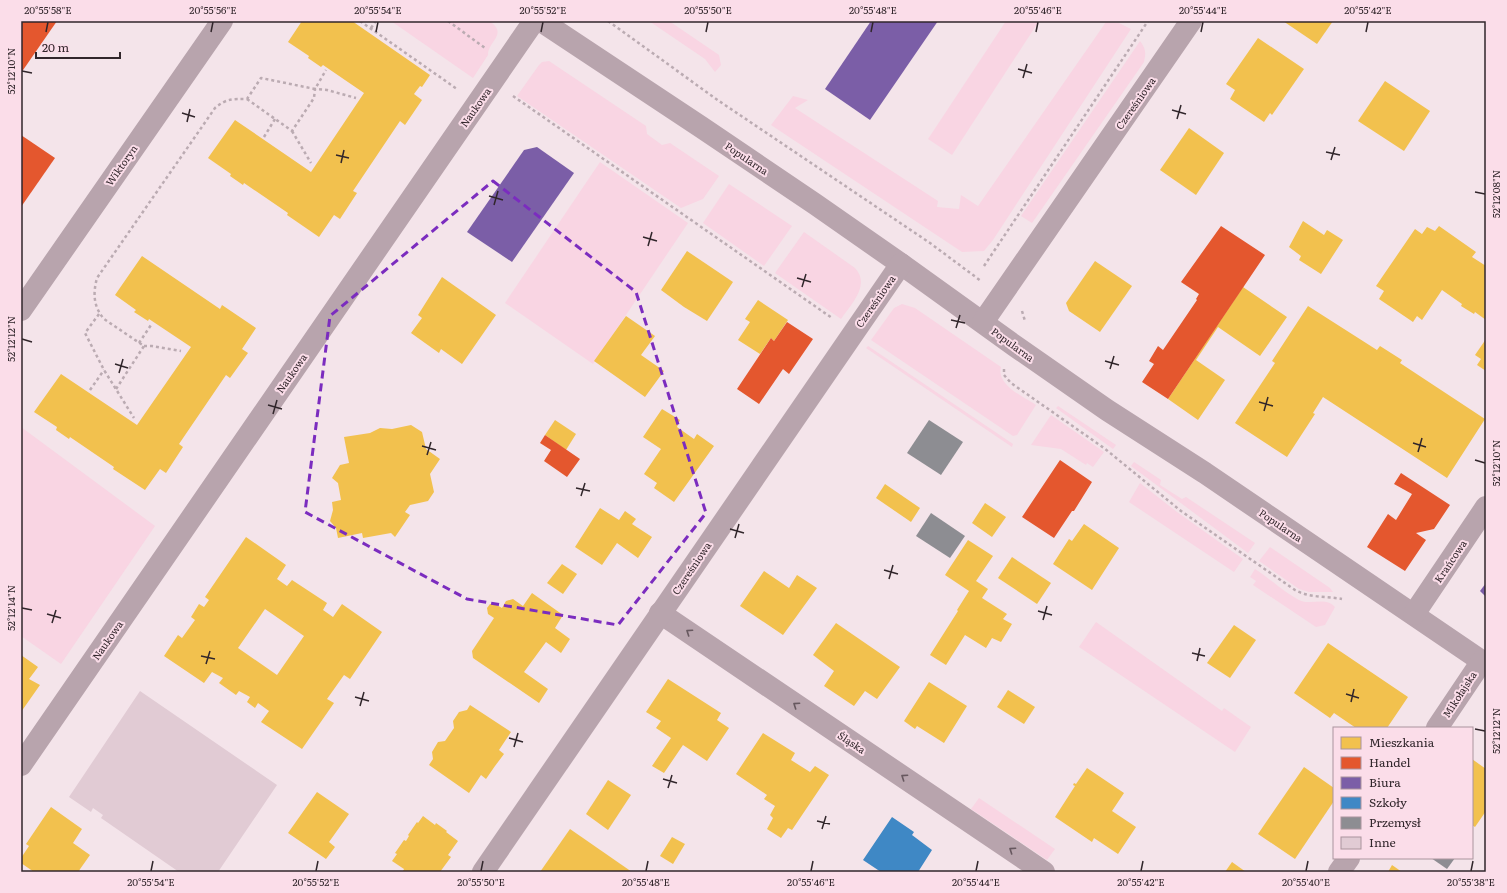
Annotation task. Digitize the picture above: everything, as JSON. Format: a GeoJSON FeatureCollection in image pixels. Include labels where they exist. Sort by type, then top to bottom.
{"type":"FeatureCollection","features":[{"type":"Feature","properties":{"kind":"street","name":"Wiktoryn"},"geometry":{"type":"LineString","coordinates":[[21,310],[222,21]]}},
{"type":"Feature","properties":{"kind":"street","name":"Naukowa"},"geometry":{"type":"LineString","coordinates":[[21,765],[534,21]]}},
{"type":"Feature","properties":{"kind":"street","name":"Popularna"},"geometry":{"type":"LineString","coordinates":[[541,21],[701,127],[901,264],[1107,410],[1205,473],[1484,662]]}},
{"type":"Feature","properties":{"kind":"street","name":"Czereśniowa"},"geometry":{"type":"LineString","coordinates":[[983,322],[1191,21]]}},
{"type":"Feature","properties":{"kind":"street","name":"Czereśniowa"},"geometry":{"type":"LineString","coordinates":[[483,872],[901,264]]}},
{"type":"Feature","properties":{"kind":"street","name":"Krańcowa"},"geometry":{"type":"LineString","coordinates":[[1414,614],[1486,507]]}},
{"type":"Feature","properties":{"kind":"street","name":"Śląska"},"geometry":{"type":"LineString","coordinates":[[660,613],[1044,872]]}},
{"type":"Feature","properties":{"kind":"street","name":"Mikołajska"},"geometry":{"type":"LineString","coordinates":[[1438,727],[1484,662]]}},
{"type":"Feature","properties":{"kind":"street"},"geometry":{"type":"LineString","coordinates":[[1339,872],[1348,859]]}},
{"type":"Feature","properties":{"kind":"path"},"geometry":{"type":"LineString","coordinates":[[360,21],[458,89]]}},
{"type":"Feature","properties":{"kind":"path"},"geometry":{"type":"LineString","coordinates":[[371,28],[376,21]]}},
{"type":"Feature","properties":{"kind":"path"},"geometry":{"type":"LineString","coordinates":[[448,21],[486,48]]}},
{"type":"Feature","properties":{"kind":"path"},"geometry":{"type":"LineString","coordinates":[[608,21],[719,102],[930,244],[1022,311],[1025,319],[1025,329],[1003,371],[1006,379],[1011,383],[1104,448],[1181,511],[1295,590],[1306,595],[1330,596],[1343,599]]}},
{"type":"Feature","properties":{"kind":"path"},"geometry":{"type":"LineString","coordinates":[[984,266],[1148,21]]}},
{"type":"Feature","properties":{"kind":"path"},"geometry":{"type":"LineString","coordinates":[[292,131],[314,98],[315,89],[326,70]]}},
{"type":"Feature","properties":{"kind":"path"},"geometry":{"type":"LineString","coordinates":[[247,99],[261,78],[327,90],[356,98]]}},
{"type":"Feature","properties":{"kind":"path"},"geometry":{"type":"LineString","coordinates":[[512,96],[834,320]]}},
{"type":"Feature","properties":{"kind":"path"},"geometry":{"type":"LineString","coordinates":[[181,351],[144,346],[104,319],[99,314],[94,301],[94,288],[97,278],[167,175],[215,108],[224,100],[234,99],[247,99],[292,131],[311,163]]}},
{"type":"Feature","properties":{"kind":"path"},"geometry":{"type":"LineString","coordinates":[[264,137],[275,119]]}},
{"type":"Feature","properties":{"kind":"path"},"geometry":{"type":"LineString","coordinates":[[99,314],[85,333],[104,370],[134,418]]}},
{"type":"Feature","properties":{"kind":"path"},"geometry":{"type":"LineString","coordinates":[[139,343],[151,325]]}},
{"type":"Feature","properties":{"kind":"path"},"geometry":{"type":"LineString","coordinates":[[116,389],[144,346]]}},
{"type":"Feature","properties":{"kind":"path"},"geometry":{"type":"LineString","coordinates":[[90,390],[104,370]]}},
{"type":"Feature","properties":{"kind":"highlighted area"},"geometry":{"type":"Polygon","coordinates":[[[493,181],[636,292],[706,513],[618,625],[467,599],[305,512],[330,316],[493,181]]]}},
{"type":"Feature","properties":{"kind":"shaded area"},"geometry":{"type":"Polygon","coordinates":[[[391,21],[489,21],[495,26],[497,34],[488,55],[473,78],[391,21]]]}},
{"type":"Feature","properties":{"kind":"shaded area"},"geometry":{"type":"Polygon","coordinates":[[[649,21],[669,21],[719,55],[721,65],[715,72],[705,59],[649,21]]]}},
{"type":"Feature","properties":{"kind":"shaded area"},"geometry":{"type":"Polygon","coordinates":[[[1006,21],[1039,21],[952,155],[928,139],[1006,21]]]}},
{"type":"Feature","properties":{"kind":"shaded area"},"geometry":{"type":"Polygon","coordinates":[[[1106,22],[1119,23],[1131,29],[993,240],[984,251],[962,252],[771,125],[793,96],[808,100],[795,108],[938,201],[937,207],[959,209],[961,195],[978,206],[1106,22]]]}},
{"type":"Feature","properties":{"kind":"shaded area"},"geometry":{"type":"Polygon","coordinates":[[[1140,41],[1145,51],[1144,62],[1032,223],[1021,216],[1140,41]]]}},
{"type":"Feature","properties":{"kind":"shaded area"},"geometry":{"type":"Polygon","coordinates":[[[549,61],[646,126],[647,134],[662,145],[670,143],[719,176],[703,199],[681,208],[517,96],[539,65],[542,62],[549,61]]]}},
{"type":"Feature","properties":{"kind":"shaded area"},"geometry":{"type":"Polygon","coordinates":[[[600,162],[688,223],[593,364],[505,303],[600,162]]]}},
{"type":"Feature","properties":{"kind":"shaded area"},"geometry":{"type":"Polygon","coordinates":[[[729,184],[792,226],[764,266],[703,223],[729,184]]]}},
{"type":"Feature","properties":{"kind":"shaded area"},"geometry":{"type":"Polygon","coordinates":[[[804,232],[855,268],[859,274],[861,281],[858,294],[841,319],[775,273],[804,232]]]}},
{"type":"Feature","properties":{"kind":"shaded area"},"geometry":{"type":"Polygon","coordinates":[[[902,304],[915,308],[1001,367],[1003,379],[1007,385],[1012,390],[1036,405],[1017,435],[1013,436],[871,340],[894,308],[902,304]]]}},
{"type":"Feature","properties":{"kind":"shaded area"},"geometry":{"type":"Polygon","coordinates":[[[868,346],[1013,444],[1012,447],[866,348],[868,346]]]}},
{"type":"Feature","properties":{"kind":"shaded area"},"geometry":{"type":"Polygon","coordinates":[[[1058,406],[1116,445],[1113,449],[1056,408],[1058,406]]]}},
{"type":"Feature","properties":{"kind":"shaded area"},"geometry":{"type":"Polygon","coordinates":[[[1051,415],[1104,452],[1093,467],[1087,463],[1086,465],[1061,449],[1031,445],[1051,415]]]}},
{"type":"Feature","properties":{"kind":"shaded area"},"geometry":{"type":"Polygon","coordinates":[[[21,427],[155,526],[61,664],[21,636],[21,427]]]}},
{"type":"Feature","properties":{"kind":"shaded area"},"geometry":{"type":"Polygon","coordinates":[[[1134,462],[1161,480],[1160,485],[1182,499],[1186,497],[1255,543],[1248,553],[1131,466],[1134,462]]]}},
{"type":"Feature","properties":{"kind":"shaded area"},"geometry":{"type":"Polygon","coordinates":[[[1140,483],[1177,512],[1243,559],[1234,572],[1129,502],[1140,483]]]}},
{"type":"Feature","properties":{"kind":"shaded area"},"geometry":{"type":"Polygon","coordinates":[[[1270,547],[1330,588],[1333,592],[1309,592],[1299,589],[1259,561],[1270,547]]]}},
{"type":"Feature","properties":{"kind":"shaded area"},"geometry":{"type":"Polygon","coordinates":[[[1255,569],[1299,600],[1304,602],[1327,602],[1335,607],[1325,625],[1316,627],[1253,585],[1256,581],[1250,577],[1255,569]]]}},
{"type":"Feature","properties":{"kind":"shaded area"},"geometry":{"type":"Polygon","coordinates":[[[1096,622],[1222,711],[1224,708],[1251,727],[1235,752],[1079,647],[1096,622]]]}},
{"type":"Feature","properties":{"kind":"shaded area"},"geometry":{"type":"Polygon","coordinates":[[[979,798],[1055,849],[1047,860],[971,809],[979,798]]]}},
{"type":"Feature","properties":{"kind":"building: Mieszkania"},"geometry":{"type":"Polygon","coordinates":[[[302,21],[352,21],[430,75],[422,87],[420,86],[414,94],[422,100],[405,125],[400,121],[353,191],[357,193],[340,219],[334,215],[319,237],[287,215],[288,213],[244,183],[243,185],[230,176],[231,174],[208,158],[235,120],[311,172],[364,93],[323,65],[321,67],[308,58],[309,56],[288,42],[302,21]]]}},
{"type":"Feature","properties":{"kind":"building: Mieszkania"},"geometry":{"type":"Polygon","coordinates":[[[1283,21],[1333,21],[1317,44],[1283,21]]]}},
{"type":"Feature","properties":{"kind":"building: Mieszkania"},"geometry":{"type":"Polygon","coordinates":[[[1258,38],[1304,69],[1272,115],[1270,113],[1264,122],[1230,99],[1235,90],[1226,84],[1258,38]]]}},
{"type":"Feature","properties":{"kind":"building: Mieszkania"},"geometry":{"type":"Polygon","coordinates":[[[1385,81],[1430,111],[1404,151],[1358,121],[1385,81]]]}},
{"type":"Feature","properties":{"kind":"building: Mieszkania"},"geometry":{"type":"Polygon","coordinates":[[[1189,128],[1224,153],[1196,195],[1160,170],[1189,128]]]}},
{"type":"Feature","properties":{"kind":"building: Mieszkania"},"geometry":{"type":"Polygon","coordinates":[[[1303,221],[1324,235],[1327,230],[1343,240],[1321,274],[1299,260],[1301,256],[1289,247],[1303,221]]]}},
{"type":"Feature","properties":{"kind":"building: Mieszkania"},"geometry":{"type":"Polygon","coordinates":[[[1439,226],[1476,252],[1472,257],[1486,266],[1486,320],[1475,312],[1474,314],[1461,306],[1462,304],[1442,290],[1422,320],[1417,316],[1413,322],[1379,299],[1384,291],[1376,286],[1415,229],[1422,234],[1427,227],[1435,231],[1439,226]]]}},
{"type":"Feature","properties":{"kind":"building: Mieszkania"},"geometry":{"type":"Polygon","coordinates":[[[687,251],[733,282],[707,321],[684,307],[661,290],[687,251]]]}},
{"type":"Feature","properties":{"kind":"building: Mieszkania"},"geometry":{"type":"Polygon","coordinates":[[[142,256],[220,309],[222,305],[256,328],[242,349],[248,353],[230,378],[226,375],[179,444],[183,447],[166,473],[160,469],[145,490],[113,469],[114,467],[70,437],[69,439],[56,430],[57,427],[34,412],[61,374],[137,425],[191,347],[149,319],[148,321],[134,312],[136,310],[115,295],[142,256]]]}},
{"type":"Feature","properties":{"kind":"building: Mieszkania"},"geometry":{"type":"Polygon","coordinates":[[[1095,261],[1132,286],[1100,332],[1069,311],[1066,303],[1095,261]]]}},
{"type":"Feature","properties":{"kind":"building: Mieszkania"},"geometry":{"type":"Polygon","coordinates":[[[442,277],[496,315],[462,364],[441,349],[439,353],[411,333],[422,318],[418,315],[442,277]]]}},
{"type":"Feature","properties":{"kind":"building: Mieszkania"},"geometry":{"type":"Polygon","coordinates":[[[1243,287],[1287,317],[1260,356],[1218,327],[1196,360],[1225,380],[1198,420],[1168,399],[1243,287]]]}},
{"type":"Feature","properties":{"kind":"building: Mieszkania"},"geometry":{"type":"Polygon","coordinates":[[[758,300],[788,320],[774,341],[771,338],[760,354],[738,340],[750,322],[745,319],[758,300]]]}},
{"type":"Feature","properties":{"kind":"building: Mieszkania"},"geometry":{"type":"Polygon","coordinates":[[[1308,306],[1377,350],[1380,346],[1402,360],[1400,363],[1485,419],[1447,478],[1323,397],[1313,413],[1315,414],[1287,457],[1235,423],[1275,363],[1272,361],[1308,306]]]}},
{"type":"Feature","properties":{"kind":"building: Mieszkania"},"geometry":{"type":"Polygon","coordinates":[[[626,316],[655,336],[641,355],[664,371],[645,397],[594,361],[626,316]]]}},
{"type":"Feature","properties":{"kind":"building: Mieszkania"},"geometry":{"type":"Polygon","coordinates":[[[1486,339],[1486,371],[1477,365],[1481,359],[1475,355],[1486,339]]]}},
{"type":"Feature","properties":{"kind":"building: Mieszkania"},"geometry":{"type":"Polygon","coordinates":[[[662,409],[680,420],[677,427],[694,439],[697,434],[714,446],[674,502],[654,488],[657,483],[644,474],[661,449],[643,437],[662,409]]]}},
{"type":"Feature","properties":{"kind":"building: Mieszkania"},"geometry":{"type":"Polygon","coordinates":[[[555,420],[576,434],[566,450],[545,435],[555,420]]]}},
{"type":"Feature","properties":{"kind":"building: Mieszkania"},"geometry":{"type":"Polygon","coordinates":[[[411,425],[422,432],[426,449],[440,459],[430,474],[434,492],[428,501],[410,505],[405,512],[410,515],[395,537],[391,533],[363,538],[362,533],[338,538],[336,528],[330,521],[333,510],[332,502],[341,500],[338,483],[332,478],[340,465],[349,463],[344,437],[370,433],[380,428],[392,429],[411,425]]]}},
{"type":"Feature","properties":{"kind":"building: Mieszkania"},"geometry":{"type":"Polygon","coordinates":[[[885,484],[920,508],[911,522],[876,498],[885,484]]]}},
{"type":"Feature","properties":{"kind":"building: Mieszkania"},"geometry":{"type":"Polygon","coordinates":[[[985,503],[1006,517],[992,537],[972,523],[985,503]]]}},
{"type":"Feature","properties":{"kind":"building: Mieszkania"},"geometry":{"type":"Polygon","coordinates":[[[600,508],[619,520],[625,511],[636,519],[632,524],[652,537],[638,558],[617,543],[602,565],[575,547],[600,508]]]}},
{"type":"Feature","properties":{"kind":"building: Mieszkania"},"geometry":{"type":"Polygon","coordinates":[[[1084,524],[1119,548],[1092,590],[1053,564],[1069,539],[1072,541],[1084,524]]]}},
{"type":"Feature","properties":{"kind":"building: Mieszkania"},"geometry":{"type":"Polygon","coordinates":[[[246,537],[286,565],[277,579],[287,586],[292,580],[327,603],[323,610],[333,617],[342,604],[382,632],[350,679],[344,675],[327,699],[334,703],[302,749],[261,722],[269,711],[258,703],[255,708],[247,702],[250,697],[239,691],[236,695],[219,683],[223,678],[212,672],[204,683],[164,656],[178,635],[182,638],[195,620],[191,617],[199,604],[204,607],[209,600],[205,597],[246,537]],[[265,609],[238,648],[277,675],[304,636],[265,609]]]}},
{"type":"Feature","properties":{"kind":"building: Mieszkania"},"geometry":{"type":"Polygon","coordinates":[[[968,540],[993,556],[976,581],[988,589],[982,598],[1007,614],[1003,619],[1012,624],[1001,642],[992,638],[986,648],[965,635],[946,665],[930,655],[969,591],[945,575],[968,540]]]}},
{"type":"Feature","properties":{"kind":"building: Mieszkania"},"geometry":{"type":"Polygon","coordinates":[[[1012,557],[1051,583],[1037,604],[998,578],[1012,557]]]}},
{"type":"Feature","properties":{"kind":"building: Mieszkania"},"geometry":{"type":"Polygon","coordinates":[[[562,564],[577,574],[563,594],[547,583],[562,564]]]}},
{"type":"Feature","properties":{"kind":"building: Mieszkania"},"geometry":{"type":"Polygon","coordinates":[[[764,571],[789,588],[797,575],[817,588],[783,635],[740,606],[764,571]]]}},
{"type":"Feature","properties":{"kind":"building: Mieszkania"},"geometry":{"type":"Polygon","coordinates":[[[532,593],[563,615],[555,628],[570,639],[561,653],[546,642],[524,672],[548,689],[539,703],[473,658],[472,651],[494,618],[488,614],[487,608],[490,604],[495,604],[502,608],[506,601],[513,599],[523,606],[532,593]]]}},
{"type":"Feature","properties":{"kind":"building: Mieszkania"},"geometry":{"type":"Polygon","coordinates":[[[836,623],[900,667],[877,699],[865,691],[854,706],[824,686],[834,671],[813,655],[836,623]]]}},
{"type":"Feature","properties":{"kind":"building: Mieszkania"},"geometry":{"type":"Polygon","coordinates":[[[1234,625],[1256,640],[1230,678],[1207,663],[1234,625]]]}},
{"type":"Feature","properties":{"kind":"building: Mieszkania"},"geometry":{"type":"Polygon","coordinates":[[[1328,643],[1408,697],[1388,727],[1355,727],[1334,713],[1330,718],[1294,693],[1328,643]]]}},
{"type":"Feature","properties":{"kind":"building: Mieszkania"},"geometry":{"type":"Polygon","coordinates":[[[21,655],[38,667],[29,679],[40,685],[21,712],[21,655]]]}},
{"type":"Feature","properties":{"kind":"building: Mieszkania"},"geometry":{"type":"Polygon","coordinates":[[[668,679],[721,713],[717,720],[729,728],[707,761],[683,745],[664,773],[652,766],[671,738],[656,728],[661,721],[646,712],[668,679]]]}},
{"type":"Feature","properties":{"kind":"building: Mieszkania"},"geometry":{"type":"Polygon","coordinates":[[[929,682],[967,706],[944,743],[917,726],[915,729],[904,721],[929,682]]]}},
{"type":"Feature","properties":{"kind":"building: Mieszkania"},"geometry":{"type":"Polygon","coordinates":[[[1008,690],[1035,707],[1024,724],[997,707],[1008,690]]]}},
{"type":"Feature","properties":{"kind":"building: Mieszkania"},"geometry":{"type":"Polygon","coordinates":[[[470,705],[511,732],[499,750],[504,754],[486,779],[481,775],[469,793],[429,765],[433,759],[432,752],[438,742],[445,741],[454,728],[453,721],[459,712],[467,710],[470,705]]]}},
{"type":"Feature","properties":{"kind":"building: Mieszkania"},"geometry":{"type":"Polygon","coordinates":[[[763,733],[795,753],[791,760],[810,772],[815,766],[829,775],[792,830],[788,828],[781,838],[767,829],[773,818],[770,815],[775,806],[764,799],[767,795],[736,774],[763,733]]]}},
{"type":"Feature","properties":{"kind":"building: Mieszkania"},"geometry":{"type":"Polygon","coordinates":[[[1473,760],[1486,769],[1486,811],[1475,827],[1473,826],[1473,760]]]}},
{"type":"Feature","properties":{"kind":"building: Mieszkania"},"geometry":{"type":"Polygon","coordinates":[[[1304,767],[1333,787],[1333,802],[1295,859],[1258,834],[1304,767]]]}},
{"type":"Feature","properties":{"kind":"building: Mieszkania"},"geometry":{"type":"Polygon","coordinates":[[[1087,768],[1124,793],[1112,811],[1136,827],[1118,854],[1094,838],[1092,842],[1055,817],[1075,786],[1073,785],[1074,783],[1076,784],[1087,768]]]}},
{"type":"Feature","properties":{"kind":"building: Mieszkania"},"geometry":{"type":"Polygon","coordinates":[[[608,780],[631,795],[608,830],[586,814],[608,780]]]}},
{"type":"Feature","properties":{"kind":"building: Mieszkania"},"geometry":{"type":"Polygon","coordinates":[[[317,792],[349,814],[329,842],[335,847],[326,859],[288,833],[317,792]]]}},
{"type":"Feature","properties":{"kind":"building: Mieszkania"},"geometry":{"type":"Polygon","coordinates":[[[51,807],[82,829],[73,843],[90,855],[78,872],[34,872],[21,863],[21,858],[29,846],[26,844],[51,807]]]}},
{"type":"Feature","properties":{"kind":"building: Mieszkania"},"geometry":{"type":"Polygon","coordinates":[[[423,816],[435,825],[436,823],[458,841],[448,855],[451,857],[440,872],[405,872],[403,871],[404,869],[392,861],[397,854],[395,853],[404,840],[406,841],[409,836],[408,835],[423,816]]]}},
{"type":"Feature","properties":{"kind":"building: Mieszkania"},"geometry":{"type":"Polygon","coordinates":[[[570,829],[632,872],[540,872],[570,829]]]}},
{"type":"Feature","properties":{"kind":"building: Mieszkania"},"geometry":{"type":"Polygon","coordinates":[[[672,837],[685,844],[673,864],[660,856],[672,837]]]}},
{"type":"Feature","properties":{"kind":"building: Mieszkania"},"geometry":{"type":"Polygon","coordinates":[[[1232,862],[1246,872],[1225,872],[1232,862]]]}},
{"type":"Feature","properties":{"kind":"building: Mieszkania"},"geometry":{"type":"Polygon","coordinates":[[[1392,865],[1402,872],[1388,872],[1392,865]]]}},
{"type":"Feature","properties":{"kind":"building: Handel"},"geometry":{"type":"Polygon","coordinates":[[[21,21],[57,21],[21,73],[21,21]]]}},
{"type":"Feature","properties":{"kind":"building: Handel"},"geometry":{"type":"Polygon","coordinates":[[[21,135],[55,158],[21,207],[21,135]]]}},
{"type":"Feature","properties":{"kind":"building: Handel"},"geometry":{"type":"Polygon","coordinates":[[[1221,226],[1265,255],[1168,399],[1142,382],[1154,364],[1149,361],[1158,346],[1163,350],[1197,300],[1196,299],[1199,294],[1181,282],[1221,226]]]}},
{"type":"Feature","properties":{"kind":"building: Handel"},"geometry":{"type":"Polygon","coordinates":[[[787,322],[813,339],[789,374],[783,369],[759,404],[737,389],[771,338],[774,341],[787,322]]]}},
{"type":"Feature","properties":{"kind":"building: Handel"},"geometry":{"type":"Polygon","coordinates":[[[545,435],[580,459],[567,477],[544,461],[551,450],[540,443],[545,435]]]}},
{"type":"Feature","properties":{"kind":"building: Handel"},"geometry":{"type":"Polygon","coordinates":[[[1060,460],[1092,482],[1074,511],[1072,511],[1054,538],[1022,517],[1060,460]]]}},
{"type":"Feature","properties":{"kind":"building: Handel"},"geometry":{"type":"Polygon","coordinates":[[[1401,473],[1450,505],[1434,529],[1416,533],[1426,540],[1405,571],[1367,547],[1388,514],[1396,520],[1412,494],[1394,484],[1401,473]]]}},
{"type":"Feature","properties":{"kind":"building: Biura"},"geometry":{"type":"Polygon","coordinates":[[[871,21],[938,21],[870,120],[825,89],[871,21]]]}},
{"type":"Feature","properties":{"kind":"building: Biura"},"geometry":{"type":"Polygon","coordinates":[[[537,147],[574,173],[512,262],[467,232],[524,150],[537,147]]]}},
{"type":"Feature","properties":{"kind":"building: Biura"},"geometry":{"type":"Polygon","coordinates":[[[1486,583],[1486,597],[1480,591],[1486,583]]]}},
{"type":"Feature","properties":{"kind":"building: Szkoły"},"geometry":{"type":"Polygon","coordinates":[[[892,817],[914,832],[912,835],[932,850],[918,872],[881,872],[863,860],[892,817]]]}},
{"type":"Feature","properties":{"kind":"building: Przemysł"},"geometry":{"type":"Polygon","coordinates":[[[929,420],[963,442],[941,475],[907,453],[929,420]]]}},
{"type":"Feature","properties":{"kind":"building: Przemysł"},"geometry":{"type":"Polygon","coordinates":[[[931,513],[965,536],[950,558],[916,536],[931,513]]]}},
{"type":"Feature","properties":{"kind":"building: Przemysł"},"geometry":{"type":"Polygon","coordinates":[[[1432,859],[1454,859],[1447,869],[1432,859]]]}},
{"type":"Feature","properties":{"kind":"building: Inne"},"geometry":{"type":"Polygon","coordinates":[[[140,691],[277,785],[218,872],[179,872],[101,818],[103,815],[93,808],[91,812],[69,797],[140,691]]]}}]}
